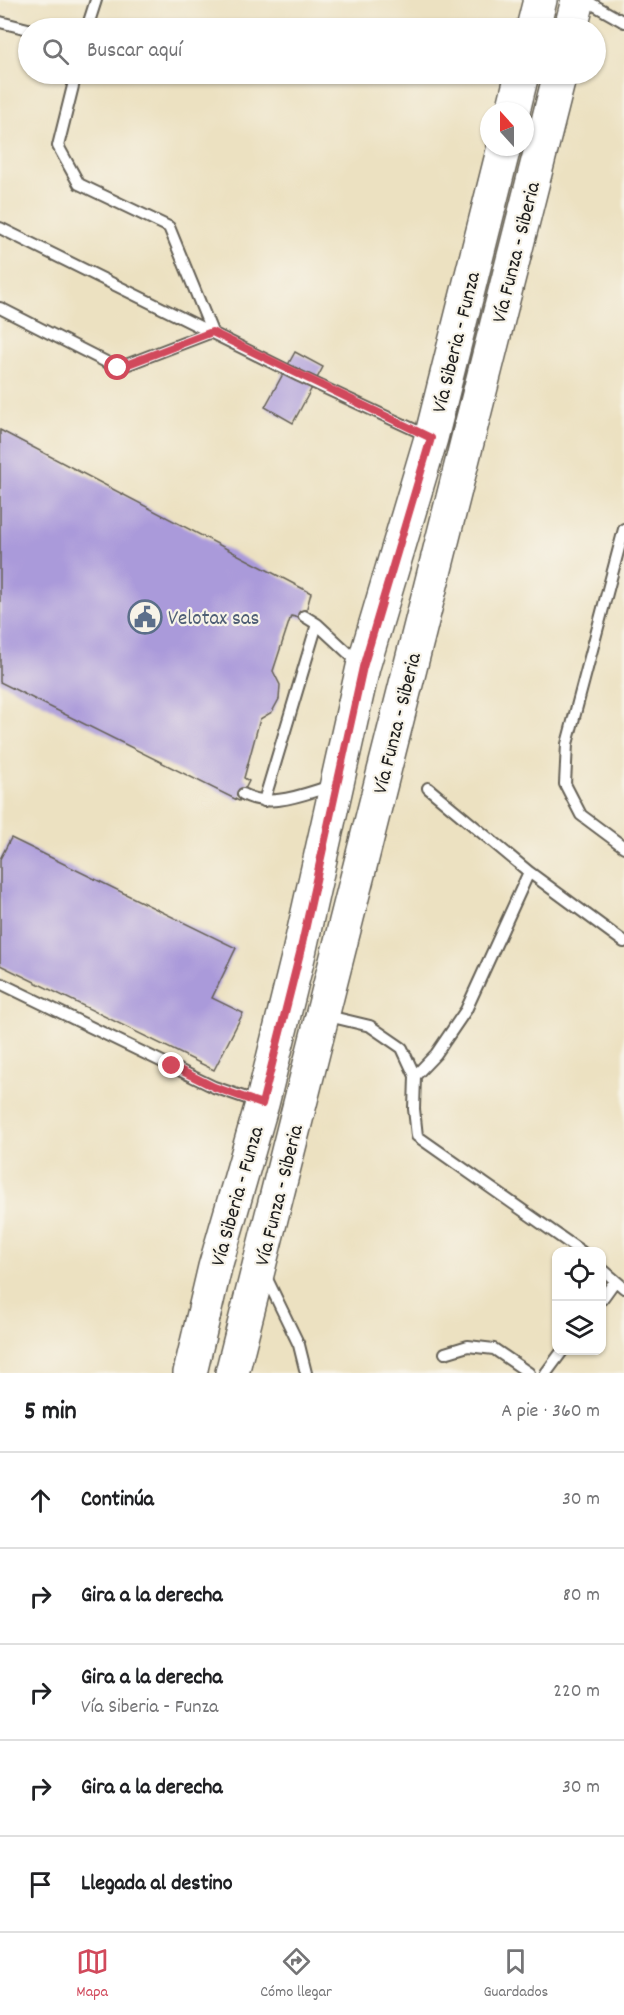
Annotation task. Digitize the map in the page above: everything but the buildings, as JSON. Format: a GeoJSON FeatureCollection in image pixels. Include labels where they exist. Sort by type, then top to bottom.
{"type":"FeatureCollection","features":[{"type":"Feature","properties":{"kind":"main road"},"geometry":{"type":"LineString","coordinates":[[536,18],[540,0]]}},
{"type":"Feature","properties":{"kind":"main road"},"geometry":{"type":"LineString","coordinates":[[574,18],[578,0]]}},
{"type":"Feature","properties":{"kind":"main road"},"geometry":{"type":"LineString","coordinates":[[515,102],[520,84]]}},
{"type":"Feature","properties":{"kind":"main road","name":"Vía Funza - Siberia"},"geometry":{"type":"LineString","coordinates":[[232,1373],[557,84]]}},
{"type":"Feature","properties":{"kind":"main road","name":"Vía Siberia - Funza"},"geometry":{"type":"LineString","coordinates":[[190,1373],[215,1267],[262,1104],[300,953],[363,667],[431,438],[502,156]]}},
{"type":"Feature","properties":{"kind":"lane"},"geometry":{"type":"LineString","coordinates":[[90,18],[96,0]]}},
{"type":"Feature","properties":{"kind":"lane"},"geometry":{"type":"LineString","coordinates":[[585,0],[624,22]]}},
{"type":"Feature","properties":{"kind":"lane"},"geometry":{"type":"LineString","coordinates":[[0,22],[18,26]]}},
{"type":"Feature","properties":{"kind":"lane"},"geometry":{"type":"LineString","coordinates":[[74,84],[58,146],[79,184],[169,227],[212,332]]}},
{"type":"Feature","properties":{"kind":"lane"},"geometry":{"type":"LineString","coordinates":[[0,228],[431,438]]}},
{"type":"Feature","properties":{"kind":"lane"},"geometry":{"type":"LineString","coordinates":[[0,308],[118,368],[212,332]]}},
{"type":"Feature","properties":{"kind":"lane"},"geometry":{"type":"LineString","coordinates":[[624,529],[567,744],[565,784],[581,815],[624,847]]}},
{"type":"Feature","properties":{"kind":"lane"},"geometry":{"type":"LineString","coordinates":[[304,616],[317,624],[363,667]]}},
{"type":"Feature","properties":{"kind":"lane"},"geometry":{"type":"LineString","coordinates":[[264,801],[317,624]]}},
{"type":"Feature","properties":{"kind":"lane"},"geometry":{"type":"LineString","coordinates":[[243,794],[264,801],[291,798],[337,784]]}},
{"type":"Feature","properties":{"kind":"lane"},"geometry":{"type":"LineString","coordinates":[[428,788],[529,872],[624,942]]}},
{"type":"Feature","properties":{"kind":"lane"},"geometry":{"type":"LineString","coordinates":[[415,1076],[436,1054],[466,1010],[529,872]]}},
{"type":"Feature","properties":{"kind":"lane"},"geometry":{"type":"LineString","coordinates":[[0,983],[214,1087],[262,1104]]}},
{"type":"Feature","properties":{"kind":"lane"},"geometry":{"type":"LineString","coordinates":[[323,1015],[370,1026],[402,1048],[415,1076],[414,1109],[417,1136],[576,1247]]}},
{"type":"Feature","properties":{"kind":"lane"},"geometry":{"type":"LineString","coordinates":[[262,1257],[272,1292],[299,1345],[306,1373]]}},
{"type":"Feature","properties":{"kind":"lane"},"geometry":{"type":"LineString","coordinates":[[606,1272],[620,1284],[606,1296]]}},
{"type":"Feature","properties":{"kind":"lane"},"geometry":{"type":"LineString","coordinates":[[445,1353],[468,1346],[494,1350],[529,1373]]}},
{"type":"Feature","properties":{"kind":"lane"},"geometry":{"type":"LineString","coordinates":[[546,1373],[559,1355]]}},
{"type":"Feature","properties":{"kind":"place","name":"Velotax sas"},"geometry":{"type":"Point","coordinates":[145,617]}},
{"type":"Feature","properties":{"kind":"route"},"geometry":{"type":"LineString","coordinates":[[118,368],[212,332],[431,438],[363,667],[300,953],[262,1104],[214,1087],[172,1066]]}}]}
